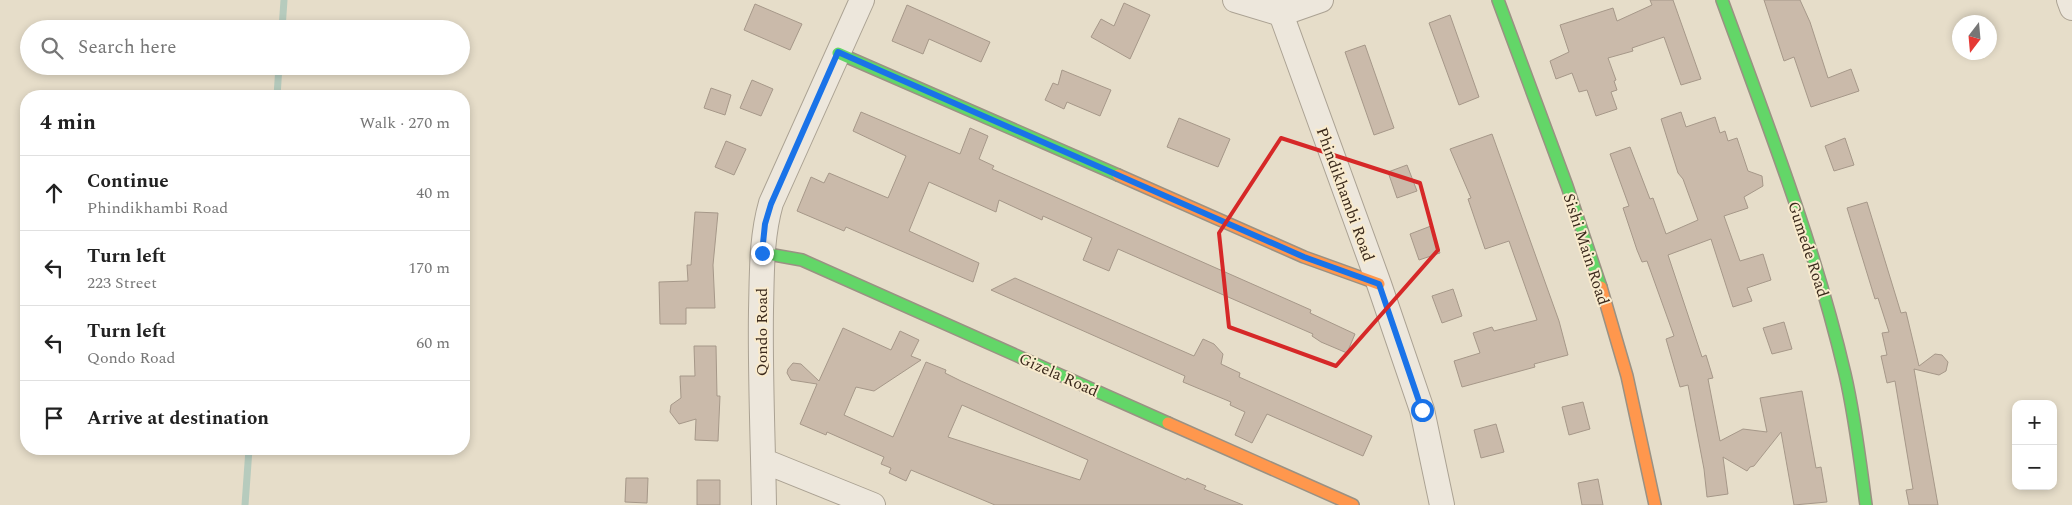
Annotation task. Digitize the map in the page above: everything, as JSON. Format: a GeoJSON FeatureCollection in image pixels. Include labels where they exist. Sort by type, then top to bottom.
{"type":"FeatureCollection","features":[{"type":"Feature","properties":{"kind":"street","name":"Qondo Road"},"geometry":{"type":"LineString","coordinates":[[764,505],[760,352],[762,253],[765,224],[771,204],[862,0]]}},
{"type":"Feature","properties":{"kind":"street"},"geometry":{"type":"LineString","coordinates":[[1236,0],[1278,7],[1321,0]]}},
{"type":"Feature","properties":{"kind":"street","name":"Sishi Main Road"},"geometry":{"type":"LineString","coordinates":[[1498,0],[1559,166],[1615,334],[1643,440],[1655,505]]}},
{"type":"Feature","properties":{"kind":"street","name":"Gumede Road"},"geometry":{"type":"LineString","coordinates":[[1722,0],[1803,228],[1830,314],[1850,394],[1866,505]]}},
{"type":"Feature","properties":{"kind":"street"},"geometry":{"type":"LineString","coordinates":[[2069,0],[2072,8]]}},
{"type":"Feature","properties":{"kind":"street","name":"Phindikhambi Road"},"geometry":{"type":"LineString","coordinates":[[1278,7],[1379,284],[1422,410],[1442,505]]}},
{"type":"Feature","properties":{"kind":"street"},"geometry":{"type":"LineString","coordinates":[[838,52],[1304,257],[1379,284]]}},
{"type":"Feature","properties":{"kind":"street","name":"Gizela Road"},"geometry":{"type":"LineString","coordinates":[[762,253],[802,260],[1353,505]]}},
{"type":"Feature","properties":{"kind":"street"},"geometry":{"type":"LineString","coordinates":[[764,461],[872,505]]}},
{"type":"Feature","properties":{"kind":"highlighted area"},"geometry":{"type":"Polygon","coordinates":[[[1281,138],[1420,183],[1438,250],[1336,366],[1229,327],[1219,233],[1281,138]]]}},
{"type":"Feature","properties":{"kind":"building"},"geometry":{"type":"Polygon","coordinates":[[[1650,0],[1673,0],[1701,79],[1681,85],[1664,37],[1632,48],[1633,51],[1608,58],[1616,80],[1614,81],[1617,90],[1611,92],[1617,109],[1596,116],[1587,90],[1579,92],[1572,73],[1556,79],[1550,61],[1569,52],[1560,25],[1613,8],[1617,21],[1652,5],[1650,0]]]}},
{"type":"Feature","properties":{"kind":"building"},"geometry":{"type":"Polygon","coordinates":[[[1764,0],[1800,0],[1810,22],[1828,78],[1851,69],[1859,91],[1811,107],[1794,57],[1784,61],[1764,0]]]}},
{"type":"Feature","properties":{"kind":"building"},"geometry":{"type":"Polygon","coordinates":[[[1124,3],[1150,15],[1130,59],[1091,37],[1101,19],[1114,26],[1124,3]]]}},
{"type":"Feature","properties":{"kind":"building"},"geometry":{"type":"Polygon","coordinates":[[[755,4],[802,24],[790,50],[744,30],[755,4]]]}},
{"type":"Feature","properties":{"kind":"building"},"geometry":{"type":"Polygon","coordinates":[[[907,5],[990,42],[981,62],[929,39],[923,54],[892,41],[907,5]]]}},
{"type":"Feature","properties":{"kind":"building"},"geometry":{"type":"Polygon","coordinates":[[[1450,15],[1479,97],[1459,105],[1429,23],[1450,15]]]}},
{"type":"Feature","properties":{"kind":"building"},"geometry":{"type":"Polygon","coordinates":[[[1365,45],[1394,128],[1374,135],[1345,52],[1365,45]]]}},
{"type":"Feature","properties":{"kind":"building"},"geometry":{"type":"Polygon","coordinates":[[[1062,70],[1111,90],[1100,116],[1067,102],[1064,109],[1045,100],[1053,83],[1058,85],[1062,70]]]}},
{"type":"Feature","properties":{"kind":"building"},"geometry":{"type":"Polygon","coordinates":[[[752,80],[773,89],[761,116],[740,108],[752,80]]]}},
{"type":"Feature","properties":{"kind":"building"},"geometry":{"type":"Polygon","coordinates":[[[711,88],[731,95],[725,115],[704,108],[711,88]]]}},
{"type":"Feature","properties":{"kind":"building"},"geometry":{"type":"Polygon","coordinates":[[[861,112],[960,154],[970,128],[988,136],[979,159],[994,166],[992,169],[1311,310],[1310,313],[1355,334],[1347,353],[1321,342],[1312,336],[1313,334],[1118,249],[1109,271],[1083,260],[1092,238],[1043,216],[1042,220],[999,200],[996,212],[929,182],[909,231],[979,263],[973,282],[846,227],[844,231],[797,211],[811,177],[824,183],[829,173],[888,198],[906,156],[853,131],[861,112]]]}},
{"type":"Feature","properties":{"kind":"building"},"geometry":{"type":"Polygon","coordinates":[[[1681,112],[1686,127],[1715,117],[1720,133],[1725,131],[1728,141],[1737,138],[1748,171],[1762,176],[1763,186],[1744,197],[1748,208],[1724,216],[1740,261],[1763,254],[1771,280],[1747,288],[1752,301],[1733,307],[1711,239],[1668,255],[1702,357],[1706,355],[1713,378],[1708,379],[1720,441],[1743,429],[1767,432],[1760,398],[1802,391],[1816,468],[1821,467],[1827,502],[1794,505],[1781,432],[1754,466],[1750,467],[1747,471],[1723,457],[1728,494],[1707,497],[1704,469],[1688,385],[1680,387],[1666,339],[1674,336],[1647,261],[1642,262],[1637,250],[1623,208],[1629,206],[1610,154],[1630,147],[1650,199],[1653,198],[1666,234],[1698,220],[1683,179],[1678,173],[1661,119],[1681,112]]]}},
{"type":"Feature","properties":{"kind":"building"},"geometry":{"type":"Polygon","coordinates":[[[1179,118],[1230,139],[1218,167],[1167,147],[1179,118]]]}},
{"type":"Feature","properties":{"kind":"building"},"geometry":{"type":"Polygon","coordinates":[[[1492,134],[1559,321],[1568,355],[1534,364],[1535,367],[1462,387],[1454,361],[1480,353],[1473,333],[1492,327],[1494,331],[1537,320],[1509,241],[1485,249],[1468,199],[1471,198],[1450,149],[1492,134]]]}},
{"type":"Feature","properties":{"kind":"building"},"geometry":{"type":"Polygon","coordinates":[[[1845,138],[1854,165],[1834,171],[1825,146],[1845,138]]]}},
{"type":"Feature","properties":{"kind":"building"},"geometry":{"type":"Polygon","coordinates":[[[726,141],[746,149],[734,175],[715,167],[726,141]]]}},
{"type":"Feature","properties":{"kind":"building"},"geometry":{"type":"Polygon","coordinates":[[[1407,165],[1417,191],[1397,198],[1388,172],[1407,165]]]}},
{"type":"Feature","properties":{"kind":"building"},"geometry":{"type":"Polygon","coordinates":[[[1867,202],[1901,313],[1906,312],[1919,366],[1935,354],[1942,355],[1948,362],[1946,371],[1939,375],[1914,369],[1938,505],[1909,505],[1906,490],[1913,489],[1895,381],[1887,383],[1881,356],[1887,355],[1882,333],[1889,332],[1878,298],[1875,299],[1847,208],[1867,202]]]}},
{"type":"Feature","properties":{"kind":"building"},"geometry":{"type":"Polygon","coordinates":[[[695,212],[718,213],[713,265],[715,308],[686,308],[686,324],[660,324],[659,282],[688,281],[687,265],[691,265],[695,212]]]}},
{"type":"Feature","properties":{"kind":"building"},"geometry":{"type":"Polygon","coordinates":[[[1431,226],[1440,253],[1419,260],[1410,234],[1431,226]]]}},
{"type":"Feature","properties":{"kind":"building"},"geometry":{"type":"Polygon","coordinates":[[[1015,278],[1194,356],[1203,339],[1214,344],[1223,354],[1221,364],[1240,373],[1239,377],[1372,436],[1363,456],[1267,414],[1252,443],[1235,435],[1245,412],[1230,405],[1231,402],[1183,382],[1185,376],[991,290],[1015,278]]]}},
{"type":"Feature","properties":{"kind":"building"},"geometry":{"type":"Polygon","coordinates":[[[1453,289],[1462,316],[1442,323],[1432,296],[1453,289]]]}},
{"type":"Feature","properties":{"kind":"building"},"geometry":{"type":"Polygon","coordinates":[[[1784,322],[1792,349],[1772,354],[1763,328],[1784,322]]]}},
{"type":"Feature","properties":{"kind":"building"},"geometry":{"type":"Polygon","coordinates":[[[843,328],[891,350],[900,331],[919,340],[911,356],[921,360],[874,391],[856,387],[844,415],[893,437],[926,362],[946,370],[945,373],[961,381],[1186,480],[1187,478],[1206,486],[1204,489],[1243,505],[995,505],[911,470],[906,481],[889,473],[891,468],[881,464],[884,457],[827,432],[826,435],[800,424],[817,384],[791,380],[787,373],[788,369],[793,363],[801,364],[819,381],[843,328]],[[962,405],[948,437],[1080,480],[1088,460],[962,405]]]}},
{"type":"Feature","properties":{"kind":"building"},"geometry":{"type":"Polygon","coordinates":[[[694,346],[716,346],[717,396],[720,396],[718,441],[695,440],[696,419],[679,424],[670,412],[671,405],[681,398],[680,376],[695,376],[694,346]]]}},
{"type":"Feature","properties":{"kind":"building"},"geometry":{"type":"Polygon","coordinates":[[[1583,402],[1590,429],[1569,435],[1562,407],[1583,402]]]}},
{"type":"Feature","properties":{"kind":"building"},"geometry":{"type":"Polygon","coordinates":[[[1496,424],[1504,452],[1481,458],[1474,430],[1496,424]]]}},
{"type":"Feature","properties":{"kind":"building"},"geometry":{"type":"Polygon","coordinates":[[[626,478],[648,478],[647,503],[625,502],[626,478]]]}},
{"type":"Feature","properties":{"kind":"building"},"geometry":{"type":"Polygon","coordinates":[[[1598,479],[1603,505],[1582,505],[1578,483],[1598,479]]]}},
{"type":"Feature","properties":{"kind":"building"},"geometry":{"type":"Polygon","coordinates":[[[697,480],[720,480],[720,505],[697,505],[697,480]]]}},
{"type":"Feature","properties":{"kind":"waterway"},"geometry":{"type":"LineString","coordinates":[[283,20],[284,0]]}},
{"type":"Feature","properties":{"kind":"waterway"},"geometry":{"type":"LineString","coordinates":[[277,90],[278,75]]}},
{"type":"Feature","properties":{"kind":"waterway"},"geometry":{"type":"LineString","coordinates":[[245,505],[249,455]]}},
{"type":"Feature","properties":{"kind":"traffic: fast"},"geometry":{"type":"LineString","coordinates":[[1498,0],[1567,186],[1601,287]]}},
{"type":"Feature","properties":{"kind":"traffic: fast"},"geometry":{"type":"LineString","coordinates":[[1722,0],[1789,185],[1833,326],[1849,390],[1866,505]]}},
{"type":"Feature","properties":{"kind":"traffic: fast"},"geometry":{"type":"LineString","coordinates":[[838,53],[1118,175]]}},
{"type":"Feature","properties":{"kind":"traffic: fast"},"geometry":{"type":"LineString","coordinates":[[762,253],[802,260],[1168,423]]}},
{"type":"Feature","properties":{"kind":"traffic: slow"},"geometry":{"type":"LineString","coordinates":[[1118,175],[1304,257],[1379,284]]}},
{"type":"Feature","properties":{"kind":"traffic: slow"},"geometry":{"type":"LineString","coordinates":[[1601,287],[1627,376],[1655,505]]}},
{"type":"Feature","properties":{"kind":"traffic: slow"},"geometry":{"type":"LineString","coordinates":[[1168,423],[1353,505]]}},
{"type":"Feature","properties":{"kind":"route"},"geometry":{"type":"LineString","coordinates":[[762,253],[765,224],[771,204],[838,52],[1304,257],[1379,284],[1422,410]]}}]}
